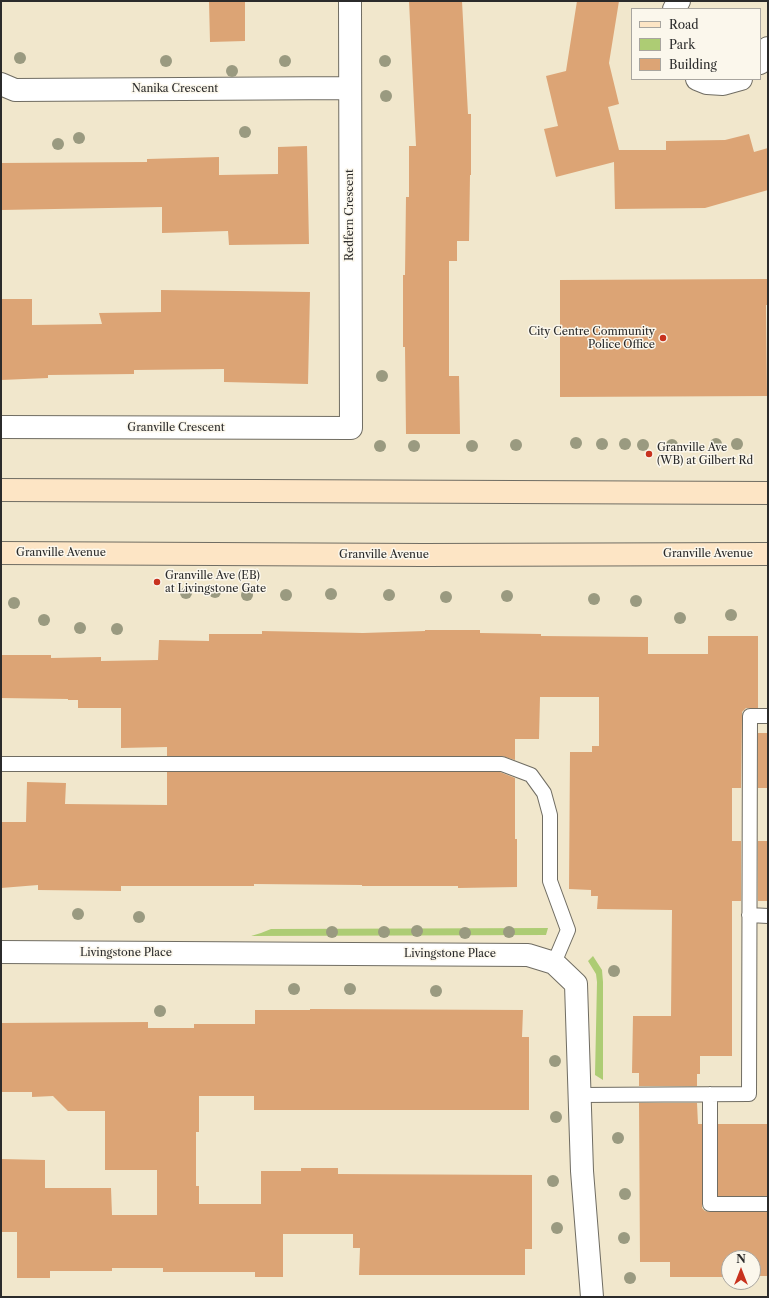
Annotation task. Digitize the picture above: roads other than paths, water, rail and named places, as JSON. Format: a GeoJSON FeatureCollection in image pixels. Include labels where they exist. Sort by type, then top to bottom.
{"type":"FeatureCollection","features":[{"type":"Feature","properties":{"kind":"main road"},"geometry":{"type":"LineString","coordinates":[[1,490],[768,493]]}},
{"type":"Feature","properties":{"kind":"main road","name":"Granville Avenue"},"geometry":{"type":"LineString","coordinates":[[1,553],[424,556],[768,554]]}},
{"type":"Feature","properties":{"kind":"street","name":"Redfern Crescent"},"geometry":{"type":"LineString","coordinates":[[350,1],[351,428]]}},
{"type":"Feature","properties":{"kind":"street"},"geometry":{"type":"LineString","coordinates":[[761,61],[768,48]]}},
{"type":"Feature","properties":{"kind":"street"},"geometry":{"type":"LineString","coordinates":[[700,80],[707,83],[723,84],[737,80]]}},
{"type":"Feature","properties":{"kind":"street","name":"Nanika Crescent"},"geometry":{"type":"LineString","coordinates":[[1,84],[15,90],[350,88]]}},
{"type":"Feature","properties":{"kind":"street","name":"Granville Crescent"},"geometry":{"type":"LineString","coordinates":[[1,427],[351,428]]}},
{"type":"Feature","properties":{"kind":"street","name":"Livingstone Place"},"geometry":{"type":"LineString","coordinates":[[1,952],[528,954],[554,963],[576,984],[582,1171],[592,1297]]}},
{"type":"Feature","properties":{"kind":"lane"},"geometry":{"type":"LineString","coordinates":[[579,1095],[749,1094],[750,716],[768,716]]}},
{"type":"Feature","properties":{"kind":"lane"},"geometry":{"type":"LineString","coordinates":[[1,764],[502,764],[531,775],[544,793],[550,815],[550,881],[568,930],[554,963]]}},
{"type":"Feature","properties":{"kind":"lane"},"geometry":{"type":"LineString","coordinates":[[749,915],[768,916]]}},
{"type":"Feature","properties":{"kind":"lane"},"geometry":{"type":"LineString","coordinates":[[710,1094],[710,1204],[768,1204]]}},
{"type":"Feature","properties":{"kind":"place","name":"City Centre Community Police Office"},"geometry":{"type":"Point","coordinates":[663,338]}},
{"type":"Feature","properties":{"kind":"place","name":"Granville Ave (WB) at Gilbert Rd"},"geometry":{"type":"Point","coordinates":[649,454]}},
{"type":"Feature","properties":{"kind":"place","name":"Granville Ave (EB) at Livingstone Gate"},"geometry":{"type":"Point","coordinates":[157,582]}}]}
